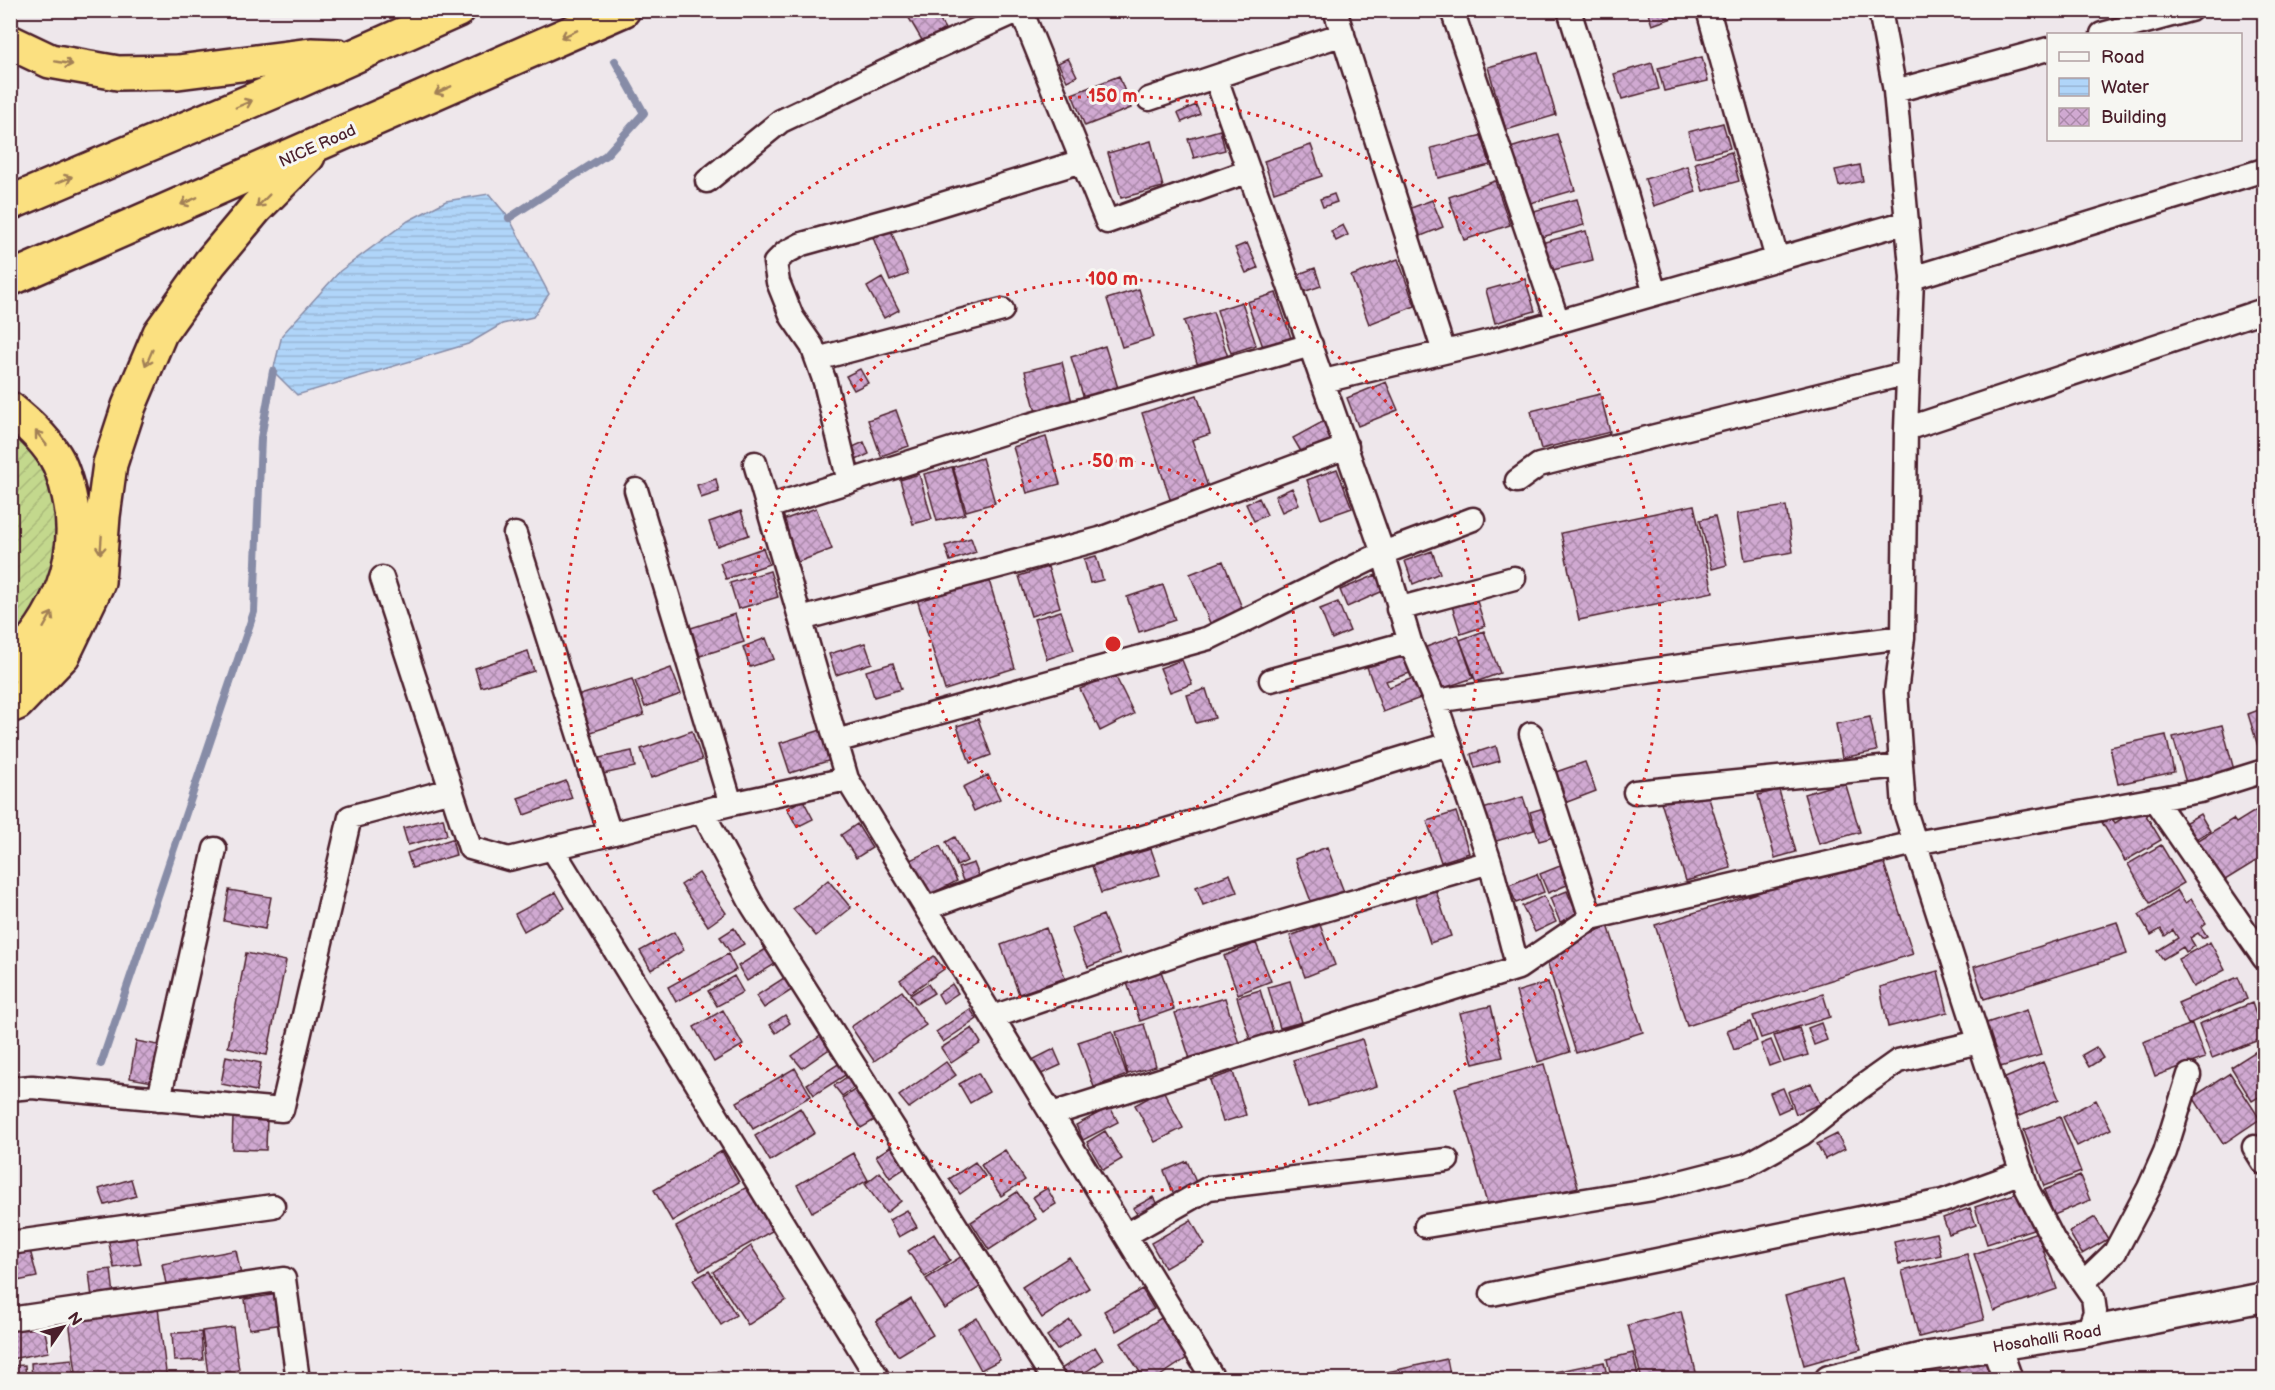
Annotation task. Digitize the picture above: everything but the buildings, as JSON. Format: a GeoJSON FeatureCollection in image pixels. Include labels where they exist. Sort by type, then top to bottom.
{"type":"FeatureCollection","features":[{"type":"Feature","properties":{"kind":"highway"},"geometry":{"type":"LineString","coordinates":[[10,202],[458,10]]}},
{"type":"Feature","properties":{"kind":"highway","name":"NICE Road"},"geometry":{"type":"LineString","coordinates":[[10,279],[622,10]]}},
{"type":"Feature","properties":{"kind":"highway"},"geometry":{"type":"LineString","coordinates":[[10,42],[50,61],[118,73],[178,72],[311,55],[355,56]]}},
{"type":"Feature","properties":{"kind":"highway"},"geometry":{"type":"LineString","coordinates":[[10,706],[17,703],[63,655],[98,582],[110,465],[129,406],[160,333],[210,263],[256,208],[320,144]]}},
{"type":"Feature","properties":{"kind":"highway"},"geometry":{"type":"LineString","coordinates":[[10,409],[34,428],[56,457],[66,481],[73,513],[74,536],[66,583],[54,608],[41,631],[10,665]]}},
{"type":"Feature","properties":{"kind":"street"},"geometry":{"type":"LineString","coordinates":[[707,181],[781,121],[1020,10],[1107,222],[1249,171]]}},
{"type":"Feature","properties":{"kind":"street"},"geometry":{"type":"LineString","coordinates":[[1335,10],[1444,352]]}},
{"type":"Feature","properties":{"kind":"street"},"geometry":{"type":"LineString","coordinates":[[1452,10],[1558,322]]}},
{"type":"Feature","properties":{"kind":"street"},"geometry":{"type":"LineString","coordinates":[[1569,10],[1655,294]]}},
{"type":"Feature","properties":{"kind":"street"},"geometry":{"type":"LineString","coordinates":[[1708,10],[1777,259]]}},
{"type":"Feature","properties":{"kind":"street"},"geometry":{"type":"LineString","coordinates":[[1880,10],[1895,91],[1912,278],[1906,429],[1903,637],[1896,692],[1904,808],[2027,1189],[2054,1241],[2084,1282],[2092,1297],[2095,1312],[2088,1332]]}},
{"type":"Feature","properties":{"kind":"street"},"geometry":{"type":"LineString","coordinates":[[2106,33],[2190,10]]}},
{"type":"Feature","properties":{"kind":"street"},"geometry":{"type":"LineString","coordinates":[[1149,99],[1342,34]]}},
{"type":"Feature","properties":{"kind":"street"},"geometry":{"type":"LineString","coordinates":[[1895,91],[2047,50]]}},
{"type":"Feature","properties":{"kind":"street"},"geometry":{"type":"LineString","coordinates":[[1216,78],[1347,447],[1383,553],[1398,609],[1435,701],[1490,862],[1518,968]]}},
{"type":"Feature","properties":{"kind":"street"},"geometry":{"type":"LineString","coordinates":[[849,482],[825,382],[812,346],[792,316],[778,282],[775,263],[785,253],[802,244],[913,213],[1082,160]]}},
{"type":"Feature","properties":{"kind":"street"},"geometry":{"type":"LineString","coordinates":[[1912,278],[2265,170]]}},
{"type":"Feature","properties":{"kind":"street"},"geometry":{"type":"LineString","coordinates":[[1324,381],[1558,322],[1907,222]]}},
{"type":"Feature","properties":{"kind":"street"},"geometry":{"type":"LineString","coordinates":[[817,359],[1002,310]]}},
{"type":"Feature","properties":{"kind":"street"},"geometry":{"type":"LineString","coordinates":[[1906,429],[2265,310]]}},
{"type":"Feature","properties":{"kind":"street"},"geometry":{"type":"LineString","coordinates":[[768,507],[1015,429],[1311,345]]}},
{"type":"Feature","properties":{"kind":"street"},"geometry":{"type":"LineString","coordinates":[[1517,481],[1539,465],[1908,373]]}},
{"type":"Feature","properties":{"kind":"street"},"geometry":{"type":"LineString","coordinates":[[801,619],[1100,539],[1347,447]]}},
{"type":"Feature","properties":{"kind":"street"},"geometry":{"type":"LineString","coordinates":[[755,463],[847,779],[1214,1380]]}},
{"type":"Feature","properties":{"kind":"street"},"geometry":{"type":"LineString","coordinates":[[636,490],[731,804]]}},
{"type":"Feature","properties":{"kind":"street"},"geometry":{"type":"LineString","coordinates":[[836,741],[1209,638],[1383,553],[1473,519]]}},
{"type":"Feature","properties":{"kind":"street"},"geometry":{"type":"LineString","coordinates":[[515,534],[610,834]]}},
{"type":"Feature","properties":{"kind":"street"},"geometry":{"type":"LineString","coordinates":[[382,578],[470,848],[509,859],[731,804],[847,779]]}},
{"type":"Feature","properties":{"kind":"street"},"geometry":{"type":"LineString","coordinates":[[1398,609],[1515,578]]}},
{"type":"Feature","properties":{"kind":"street"},"geometry":{"type":"LineString","coordinates":[[1435,701],[1903,637]]}},
{"type":"Feature","properties":{"kind":"street"},"geometry":{"type":"LineString","coordinates":[[1271,680],[1410,642]]}},
{"type":"Feature","properties":{"kind":"street"},"geometry":{"type":"LineString","coordinates":[[1532,734],[1592,918]]}},
{"type":"Feature","properties":{"kind":"street"},"geometry":{"type":"LineString","coordinates":[[927,908],[1012,877],[1449,744]]}},
{"type":"Feature","properties":{"kind":"street"},"geometry":{"type":"LineString","coordinates":[[1635,792],[1901,766]]}},
{"type":"Feature","properties":{"kind":"street"},"geometry":{"type":"LineString","coordinates":[[1052,1114],[1518,968],[1592,918],[1915,843],[2200,791],[2265,771]]}},
{"type":"Feature","properties":{"kind":"street"},"geometry":{"type":"LineString","coordinates":[[10,1089],[32,1087],[282,1110],[350,817],[451,790]]}},
{"type":"Feature","properties":{"kind":"street"},"geometry":{"type":"LineString","coordinates":[[2154,799],[2265,958]]}},
{"type":"Feature","properties":{"kind":"street"},"geometry":{"type":"LineString","coordinates":[[702,812],[752,905],[1054,1380]]}},
{"type":"Feature","properties":{"kind":"street"},"geometry":{"type":"LineString","coordinates":[[552,848],[879,1380]]}},
{"type":"Feature","properties":{"kind":"street"},"geometry":{"type":"LineString","coordinates":[[159,1099],[215,849]]}},
{"type":"Feature","properties":{"kind":"street"},"geometry":{"type":"LineString","coordinates":[[993,1017],[1193,948],[1490,862]]}},
{"type":"Feature","properties":{"kind":"street"},"geometry":{"type":"LineString","coordinates":[[1426,1226],[1653,1189],[1747,1165],[1802,1134],[1860,1088],[1898,1062],[1979,1042]]}},
{"type":"Feature","properties":{"kind":"street"},"geometry":{"type":"LineString","coordinates":[[2084,1282],[2115,1252],[2149,1188],[2165,1152],[2189,1075]]}},
{"type":"Feature","properties":{"kind":"street"},"geometry":{"type":"LineString","coordinates":[[1126,1235],[1209,1188],[1447,1160]]}},
{"type":"Feature","properties":{"kind":"street"},"geometry":{"type":"LineString","coordinates":[[1492,1294],[1943,1201],[2022,1172]]}},
{"type":"Feature","properties":{"kind":"street"},"geometry":{"type":"LineString","coordinates":[[10,1243],[273,1206]]}},
{"type":"Feature","properties":{"kind":"street"},"geometry":{"type":"LineString","coordinates":[[10,1319],[284,1279],[298,1380]]}},
{"type":"Feature","properties":{"kind":"street","name":"Hosahalli Road"},"geometry":{"type":"LineString","coordinates":[[1829,1380],[1875,1374],[1923,1358],[2088,1332],[2265,1297]]}},
{"type":"Feature","properties":{"kind":"street"},"geometry":{"type":"LineString","coordinates":[[1996,1346],[2008,1380]]}},
{"type":"Feature","properties":{"kind":"green space"},"geometry":{"type":"Polygon","coordinates":[[[10,423],[45,468],[62,532],[45,604],[10,647],[10,423]]]}},
{"type":"Feature","properties":{"kind":"water"},"geometry":{"type":"Polygon","coordinates":[[[489,194],[509,218],[549,294],[533,317],[502,324],[468,344],[297,395],[273,371],[282,335],[340,271],[408,221],[446,201],[489,194]]]}},
{"type":"Feature","properties":{"kind":"waterway"},"geometry":{"type":"LineString","coordinates":[[509,218],[606,155],[644,113],[615,61]]}},
{"type":"Feature","properties":{"kind":"waterway"},"geometry":{"type":"LineString","coordinates":[[101,1064],[254,612],[261,438],[273,371]]}}]}
